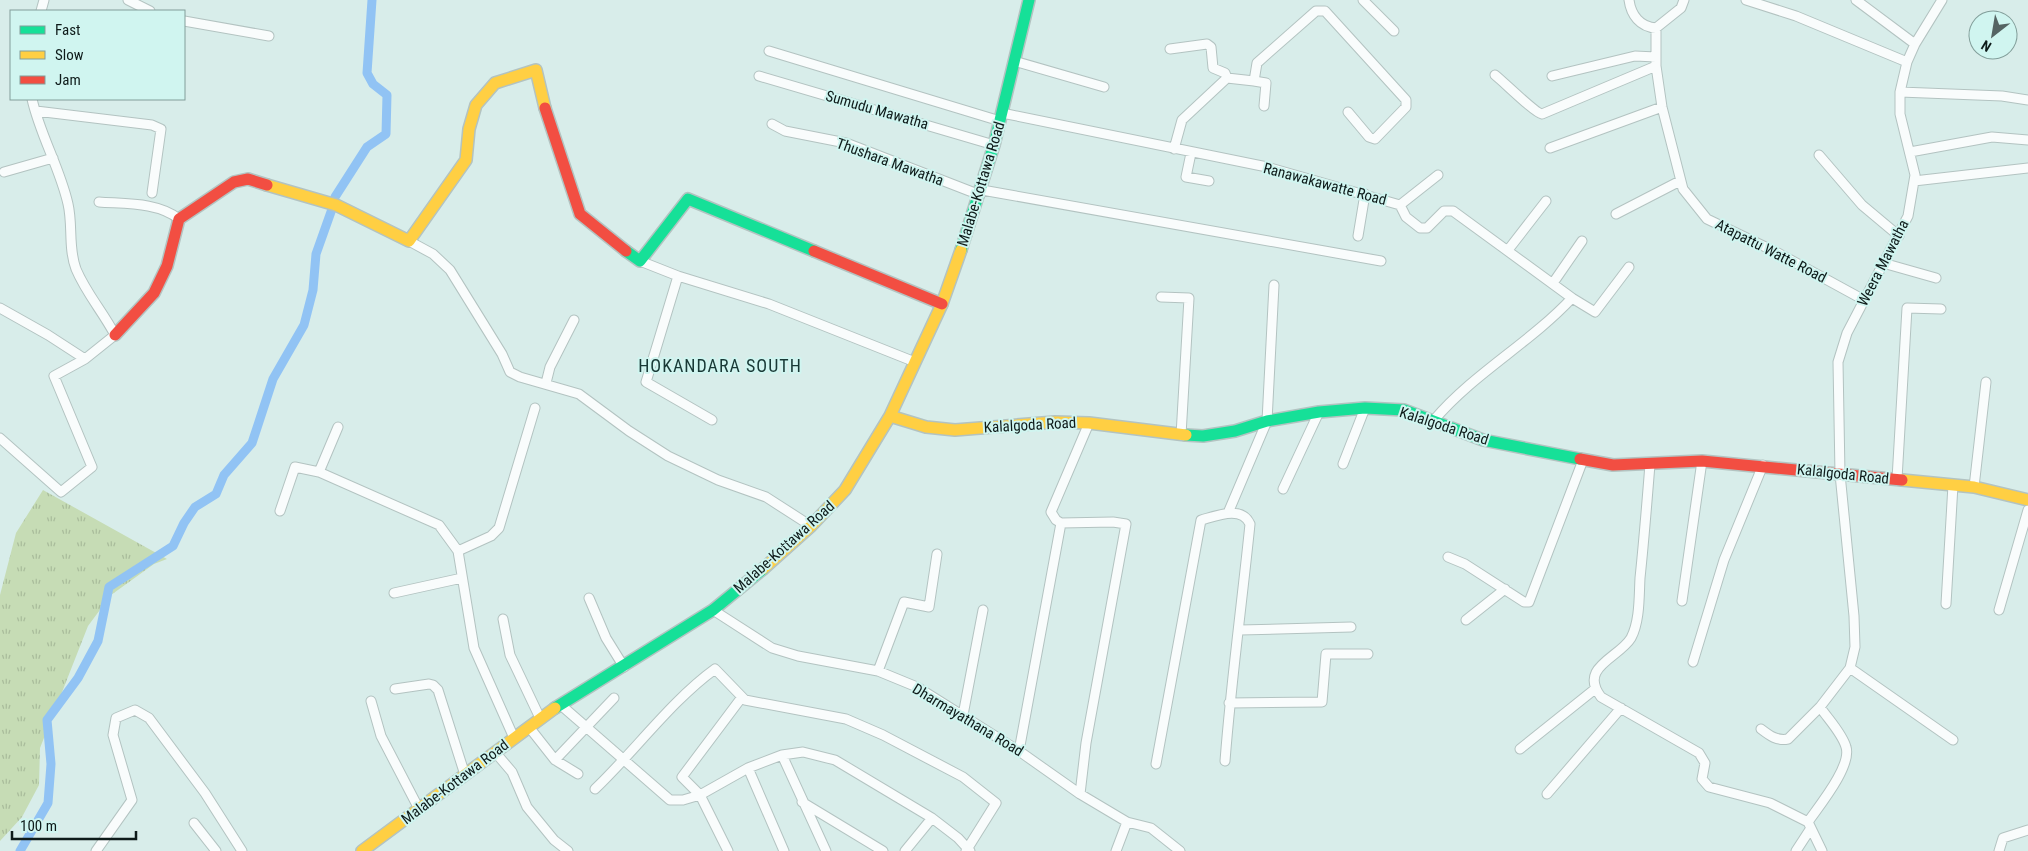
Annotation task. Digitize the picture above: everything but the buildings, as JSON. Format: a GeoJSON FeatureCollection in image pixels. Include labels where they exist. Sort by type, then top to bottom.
{"type":"FeatureCollection","features":[{"type":"Feature","properties":{"kind":"street"},"geometry":{"type":"LineString","coordinates":[[128,0],[148,10]]}},
{"type":"Feature","properties":{"kind":"street","name":"Malabe-Kottawa Road"},"geometry":{"type":"LineString","coordinates":[[362,851],[540,718],[713,610],[770,564],[811,526],[845,490],[890,416],[942,304],[981,192],[1029,0]]}},
{"type":"Feature","properties":{"kind":"street"},"geometry":{"type":"LineString","coordinates":[[1363,0],[1394,31]]}},
{"type":"Feature","properties":{"kind":"street"},"geometry":{"type":"LineString","coordinates":[[1629,0],[1630,8],[1637,21],[1648,28],[1656,28],[1681,8],[1684,0]]}},
{"type":"Feature","properties":{"kind":"street"},"geometry":{"type":"LineString","coordinates":[[1746,0],[1796,16],[1907,62]]}},
{"type":"Feature","properties":{"kind":"street"},"geometry":{"type":"LineString","coordinates":[[1856,0],[1915,44]]}},
{"type":"Feature","properties":{"kind":"street","name":"Weera Mawatha"},"geometry":{"type":"LineString","coordinates":[[1850,668],[1855,647],[1854,616],[1840,474],[1838,362],[1847,333],[1908,216],[1916,175],[1900,114],[1900,92],[1907,62],[1915,44],[1942,0]]}},
{"type":"Feature","properties":{"kind":"street"},"geometry":{"type":"LineString","coordinates":[[1254,81],[1257,63],[1316,11],[1325,11],[1406,100],[1406,107],[1375,139],[1369,137],[1348,112]]}},
{"type":"Feature","properties":{"kind":"street"},"geometry":{"type":"LineString","coordinates":[[185,21],[269,36]]}},
{"type":"Feature","properties":{"kind":"street","name":"Atapattu Watte Road"},"geometry":{"type":"LineString","coordinates":[[1656,28],[1656,61],[1662,107],[1683,189],[1707,219],[1778,253],[1864,300]]}},
{"type":"Feature","properties":{"kind":"street"},"geometry":{"type":"LineString","coordinates":[[1170,50],[1207,44],[1212,47],[1213,68],[1225,73],[1227,78]]}},
{"type":"Feature","properties":{"kind":"street","name":"Ranawakawatte Road"},"geometry":{"type":"LineString","coordinates":[[769,52],[1001,117],[1147,141],[1191,153],[1267,167],[1400,205],[1406,217],[1420,228],[1427,228],[1444,211],[1452,211],[1572,298],[1595,312],[1629,267]]}},
{"type":"Feature","properties":{"kind":"street"},"geometry":{"type":"LineString","coordinates":[[1552,76],[1635,56],[1656,61]]}},
{"type":"Feature","properties":{"kind":"street"},"geometry":{"type":"LineString","coordinates":[[1014,61],[1104,87]]}},
{"type":"Feature","properties":{"kind":"street"},"geometry":{"type":"LineString","coordinates":[[1495,75],[1513,88],[1536,113],[1542,114],[1656,61]]}},
{"type":"Feature","properties":{"kind":"street"},"geometry":{"type":"LineString","coordinates":[[409,241],[466,160],[469,129],[476,106],[495,83],[536,70],[548,122],[580,214],[605,236],[640,261],[678,276],[769,304],[915,362]]}},
{"type":"Feature","properties":{"kind":"street","name":"Sumudu Mawatha"},"geometry":{"type":"LineString","coordinates":[[759,76],[994,145]]}},
{"type":"Feature","properties":{"kind":"street"},"geometry":{"type":"LineString","coordinates":[[1174,149],[1182,120],[1227,78],[1266,84],[1268,87],[1264,106]]}},
{"type":"Feature","properties":{"kind":"street"},"geometry":{"type":"LineString","coordinates":[[1900,92],[2002,96],[2028,100]]}},
{"type":"Feature","properties":{"kind":"street"},"geometry":{"type":"LineString","coordinates":[[32,100],[68,205],[70,242],[75,266],[85,289],[102,310],[115,335]]}},
{"type":"Feature","properties":{"kind":"street"},"geometry":{"type":"LineString","coordinates":[[1550,148],[1662,107]]}},
{"type":"Feature","properties":{"kind":"street"},"geometry":{"type":"LineString","coordinates":[[36,111],[152,125],[161,129],[152,193]]}},
{"type":"Feature","properties":{"kind":"street","name":"Thushara Mawatha"},"geometry":{"type":"LineString","coordinates":[[772,124],[785,131],[846,143],[981,192],[1381,260]]}},
{"type":"Feature","properties":{"kind":"street"},"geometry":{"type":"LineString","coordinates":[[1910,152],[1992,137],[2028,140]]}},
{"type":"Feature","properties":{"kind":"street"},"geometry":{"type":"LineString","coordinates":[[1191,153],[1186,177],[1209,182]]}},
{"type":"Feature","properties":{"kind":"street"},"geometry":{"type":"LineString","coordinates":[[1819,155],[1862,205],[1899,236]]}},
{"type":"Feature","properties":{"kind":"street"},"geometry":{"type":"LineString","coordinates":[[4,172],[53,158]]}},
{"type":"Feature","properties":{"kind":"street"},"geometry":{"type":"LineString","coordinates":[[1914,181],[2028,168]]}},
{"type":"Feature","properties":{"kind":"street"},"geometry":{"type":"LineString","coordinates":[[1400,205],[1438,175]]}},
{"type":"Feature","properties":{"kind":"street"},"geometry":{"type":"LineString","coordinates":[[0,438],[61,492],[92,467],[54,376],[85,359],[115,335],[154,293],[166,266],[179,219],[234,182],[248,179],[336,205],[433,254],[450,270],[502,354],[510,372],[520,377],[579,394],[629,431],[668,456],[718,480],[766,497],[811,526]]}},
{"type":"Feature","properties":{"kind":"street"},"geometry":{"type":"LineString","coordinates":[[1616,214],[1680,181]]}},
{"type":"Feature","properties":{"kind":"street"},"geometry":{"type":"LineString","coordinates":[[1358,236],[1365,194]]}},
{"type":"Feature","properties":{"kind":"street"},"geometry":{"type":"LineString","coordinates":[[640,261],[688,199],[942,304]]}},
{"type":"Feature","properties":{"kind":"street"},"geometry":{"type":"LineString","coordinates":[[1508,250],[1546,201]]}},
{"type":"Feature","properties":{"kind":"street"},"geometry":{"type":"LineString","coordinates":[[99,202],[158,208],[170,212],[179,219]]}},
{"type":"Feature","properties":{"kind":"street"},"geometry":{"type":"LineString","coordinates":[[1553,283],[1582,241]]}},
{"type":"Feature","properties":{"kind":"street"},"geometry":{"type":"LineString","coordinates":[[1883,263],[1936,278]]}},
{"type":"Feature","properties":{"kind":"street"},"geometry":{"type":"LineString","coordinates":[[678,276],[646,382],[712,420]]}},
{"type":"Feature","properties":{"kind":"street"},"geometry":{"type":"LineString","coordinates":[[1228,513],[1267,420],[1274,285]]}},
{"type":"Feature","properties":{"kind":"street"},"geometry":{"type":"LineString","coordinates":[[1161,297],[1189,298],[1182,435]]}},
{"type":"Feature","properties":{"kind":"street"},"geometry":{"type":"LineString","coordinates":[[1434,420],[1446,406],[1503,356],[1551,321],[1572,298]]}},
{"type":"Feature","properties":{"kind":"street"},"geometry":{"type":"LineString","coordinates":[[0,308],[48,334],[85,359]]}},
{"type":"Feature","properties":{"kind":"street"},"geometry":{"type":"LineString","coordinates":[[1897,479],[1907,308],[1941,309]]}},
{"type":"Feature","properties":{"kind":"street"},"geometry":{"type":"LineString","coordinates":[[546,383],[550,367],[574,320]]}},
{"type":"Feature","properties":{"kind":"street"},"geometry":{"type":"LineString","coordinates":[[1974,487],[1986,382]]}},
{"type":"Feature","properties":{"kind":"street"},"geometry":{"type":"LineString","coordinates":[[458,551],[491,536],[499,528],[534,408]]}},
{"type":"Feature","properties":{"kind":"street"},"geometry":{"type":"LineString","coordinates":[[1344,464],[1366,408]]}},
{"type":"Feature","properties":{"kind":"street","name":"Kalalgoda Road"},"geometry":{"type":"LineString","coordinates":[[890,416],[926,427],[955,430],[1055,422],[1089,423],[1203,436],[1235,431],[1267,420],[1319,412],[1366,408],[1404,410],[1434,420],[1447,428],[1483,440],[1613,465],[1702,461],[1763,465],[1974,487],[2028,500]]}},
{"type":"Feature","properties":{"kind":"street"},"geometry":{"type":"LineString","coordinates":[[1283,489],[1319,412]]}},
{"type":"Feature","properties":{"kind":"street"},"geometry":{"type":"LineString","coordinates":[[1080,794],[1086,743],[1126,524],[1113,522],[1061,523],[1056,520],[1051,512],[1089,423]]}},
{"type":"Feature","properties":{"kind":"street"},"geometry":{"type":"LineString","coordinates":[[319,472],[338,427]]}},
{"type":"Feature","properties":{"kind":"street"},"geometry":{"type":"LineString","coordinates":[[1448,557],[1465,564],[1524,602],[1529,602],[1583,460]]}},
{"type":"Feature","properties":{"kind":"street"},"geometry":{"type":"LineString","coordinates":[[1682,601],[1702,461]]}},
{"type":"Feature","properties":{"kind":"street"},"geometry":{"type":"LineString","coordinates":[[1650,464],[1638,610],[1630,638],[1600,667],[1594,677],[1595,689],[1601,697],[1700,753],[1705,763],[1702,779],[1709,787],[1770,803],[1810,825],[1822,851]]}},
{"type":"Feature","properties":{"kind":"street"},"geometry":{"type":"LineString","coordinates":[[1693,662],[1724,560],[1763,465]]}},
{"type":"Feature","properties":{"kind":"street"},"geometry":{"type":"LineString","coordinates":[[280,511],[295,468],[319,472],[439,524],[458,551],[474,648],[514,738]]}},
{"type":"Feature","properties":{"kind":"street"},"geometry":{"type":"LineString","coordinates":[[1946,604],[1953,485]]}},
{"type":"Feature","properties":{"kind":"street"},"geometry":{"type":"LineString","coordinates":[[1999,610],[2028,510]]}},
{"type":"Feature","properties":{"kind":"street"},"geometry":{"type":"LineString","coordinates":[[1156,764],[1201,520],[1228,513],[1242,514],[1247,517],[1250,524],[1240,630],[1229,703],[1225,761]]}},
{"type":"Feature","properties":{"kind":"street"},"geometry":{"type":"LineString","coordinates":[[1019,751],[1061,523]]}},
{"type":"Feature","properties":{"kind":"street"},"geometry":{"type":"LineString","coordinates":[[878,671],[904,602],[929,607],[938,554]]}},
{"type":"Feature","properties":{"kind":"street"},"geometry":{"type":"LineString","coordinates":[[394,593],[462,578]]}},
{"type":"Feature","properties":{"kind":"street"},"geometry":{"type":"LineString","coordinates":[[1466,620],[1504,589]]}},
{"type":"Feature","properties":{"kind":"street"},"geometry":{"type":"LineString","coordinates":[[589,598],[606,638],[624,667]]}},
{"type":"Feature","properties":{"kind":"street","name":"Dharmayathana Road"},"geometry":{"type":"LineString","coordinates":[[713,610],[772,648],[798,656],[878,671],[917,687],[1019,751],[1080,794],[1127,822],[1150,828],[1167,839],[1177,849]]}},
{"type":"Feature","properties":{"kind":"street"},"geometry":{"type":"LineString","coordinates":[[962,715],[983,610]]}},
{"type":"Feature","properties":{"kind":"street"},"geometry":{"type":"LineString","coordinates":[[503,619],[510,655],[540,718]]}},
{"type":"Feature","properties":{"kind":"street"},"geometry":{"type":"LineString","coordinates":[[1240,630],[1351,627]]}},
{"type":"Feature","properties":{"kind":"street"},"geometry":{"type":"LineString","coordinates":[[1229,703],[1322,702],[1326,654],[1368,654]]}},
{"type":"Feature","properties":{"kind":"street"},"geometry":{"type":"LineString","coordinates":[[1761,730],[1781,740],[1788,739],[1820,707],[1850,668],[1953,740]]}},
{"type":"Feature","properties":{"kind":"street"},"geometry":{"type":"LineString","coordinates":[[562,706],[624,761],[670,800],[683,800],[700,795],[748,768],[782,755],[803,752],[835,760],[932,818],[958,838],[967,850],[996,803],[963,777],[883,735],[846,719],[745,700],[715,670],[696,683],[624,761],[595,789]]}},
{"type":"Feature","properties":{"kind":"street"},"geometry":{"type":"LineString","coordinates":[[395,689],[429,684],[438,690],[465,775]]}},
{"type":"Feature","properties":{"kind":"street"},"geometry":{"type":"LineString","coordinates":[[1520,749],[1595,689]]}},
{"type":"Feature","properties":{"kind":"street"},"geometry":{"type":"LineString","coordinates":[[728,851],[700,795],[682,777],[742,697]]}},
{"type":"Feature","properties":{"kind":"street"},"geometry":{"type":"LineString","coordinates":[[556,760],[614,698]]}},
{"type":"Feature","properties":{"kind":"street"},"geometry":{"type":"LineString","coordinates":[[371,701],[381,736],[418,809]]}},
{"type":"Feature","properties":{"kind":"street"},"geometry":{"type":"LineString","coordinates":[[1796,851],[1845,766],[1848,754],[1846,744],[1820,707]]}},
{"type":"Feature","properties":{"kind":"street"},"geometry":{"type":"LineString","coordinates":[[1547,794],[1621,708]]}},
{"type":"Feature","properties":{"kind":"street"},"geometry":{"type":"LineString","coordinates":[[96,851],[132,800],[114,735],[116,718],[135,710],[149,718],[205,793],[242,851]]}},
{"type":"Feature","properties":{"kind":"street"},"geometry":{"type":"LineString","coordinates":[[529,727],[556,760],[578,774]]}},
{"type":"Feature","properties":{"kind":"street"},"geometry":{"type":"LineString","coordinates":[[495,752],[512,772],[527,806],[554,840],[568,851]]}},
{"type":"Feature","properties":{"kind":"street"},"geometry":{"type":"LineString","coordinates":[[782,755],[826,851]]}},
{"type":"Feature","properties":{"kind":"street"},"geometry":{"type":"LineString","coordinates":[[748,768],[784,851]]}},
{"type":"Feature","properties":{"kind":"street"},"geometry":{"type":"LineString","coordinates":[[802,801],[883,851]]}},
{"type":"Feature","properties":{"kind":"street"},"geometry":{"type":"LineString","coordinates":[[905,851],[932,818]]}},
{"type":"Feature","properties":{"kind":"street"},"geometry":{"type":"LineString","coordinates":[[1116,851],[1127,822]]}},
{"type":"Feature","properties":{"kind":"street"},"geometry":{"type":"LineString","coordinates":[[194,823],[216,851]]}},
{"type":"Feature","properties":{"kind":"street"},"geometry":{"type":"LineString","coordinates":[[1999,851],[2003,838],[2028,830]]}},
{"type":"Feature","properties":{"kind":"street"},"geometry":{"type":"LineString","coordinates":[[1165,851],[1167,839]]}},
{"type":"Feature","properties":{"kind":"green space"},"geometry":{"type":"Polygon","coordinates":[[[43,490],[167,559],[154,564],[111,595],[88,626],[40,748],[39,785],[22,817],[0,841],[0,595],[16,533],[43,490]]]}},
{"type":"Feature","properties":{"kind":"waterway"},"geometry":{"type":"LineString","coordinates":[[335,197],[367,147],[386,134],[387,95],[373,84],[367,73],[372,0]]}},
{"type":"Feature","properties":{"kind":"waterway"},"geometry":{"type":"LineString","coordinates":[[20,851],[48,803],[51,764],[47,720],[78,678],[98,641],[109,587],[173,546],[184,523],[195,507],[216,494],[224,475],[252,443],[273,379],[304,325],[313,290],[316,254],[332,209]]}},
{"type":"Feature","properties":{"kind":"traffic: fast"},"geometry":{"type":"LineString","coordinates":[[961,250],[994,145],[1029,0]]}},
{"type":"Feature","properties":{"kind":"traffic: fast"},"geometry":{"type":"LineString","coordinates":[[626,251],[640,261],[688,199],[814,251]]}},
{"type":"Feature","properties":{"kind":"traffic: fast"},"geometry":{"type":"LineString","coordinates":[[1186,435],[1203,436],[1235,431],[1267,421],[1319,412],[1365,408],[1404,410],[1483,440],[1580,459]]}},
{"type":"Feature","properties":{"kind":"traffic: fast"},"geometry":{"type":"LineString","coordinates":[[555,708],[713,610],[763,569]]}},
{"type":"Feature","properties":{"kind":"traffic: slow"},"geometry":{"type":"LineString","coordinates":[[267,185],[336,205],[409,241],[466,160],[469,129],[476,105],[495,83],[536,70],[545,108]]}},
{"type":"Feature","properties":{"kind":"traffic: slow"},"geometry":{"type":"LineString","coordinates":[[763,569],[811,526],[845,490],[890,416],[942,304],[961,250]]}},
{"type":"Feature","properties":{"kind":"traffic: slow"},"geometry":{"type":"LineString","coordinates":[[890,416],[926,427],[955,430],[1055,422],[1089,423],[1186,435]]}},
{"type":"Feature","properties":{"kind":"traffic: slow"},"geometry":{"type":"LineString","coordinates":[[1902,480],[1974,487],[2028,500]]}},
{"type":"Feature","properties":{"kind":"traffic: slow"},"geometry":{"type":"LineString","coordinates":[[362,851],[555,708]]}},
{"type":"Feature","properties":{"kind":"traffic: jam"},"geometry":{"type":"LineString","coordinates":[[545,108],[580,214],[626,251]]}},
{"type":"Feature","properties":{"kind":"traffic: jam"},"geometry":{"type":"LineString","coordinates":[[115,335],[154,293],[167,266],[179,219],[234,182],[248,179],[267,185]]}},
{"type":"Feature","properties":{"kind":"traffic: jam"},"geometry":{"type":"LineString","coordinates":[[814,251],[942,304]]}},
{"type":"Feature","properties":{"kind":"traffic: jam"},"geometry":{"type":"LineString","coordinates":[[1580,459],[1613,465],[1702,461],[1902,480]]}},
{"type":"Feature","properties":{"kind":"district","name":"HOKANDARA SOUTH"},"geometry":{"type":"Point","coordinates":[720,366]}}]}
